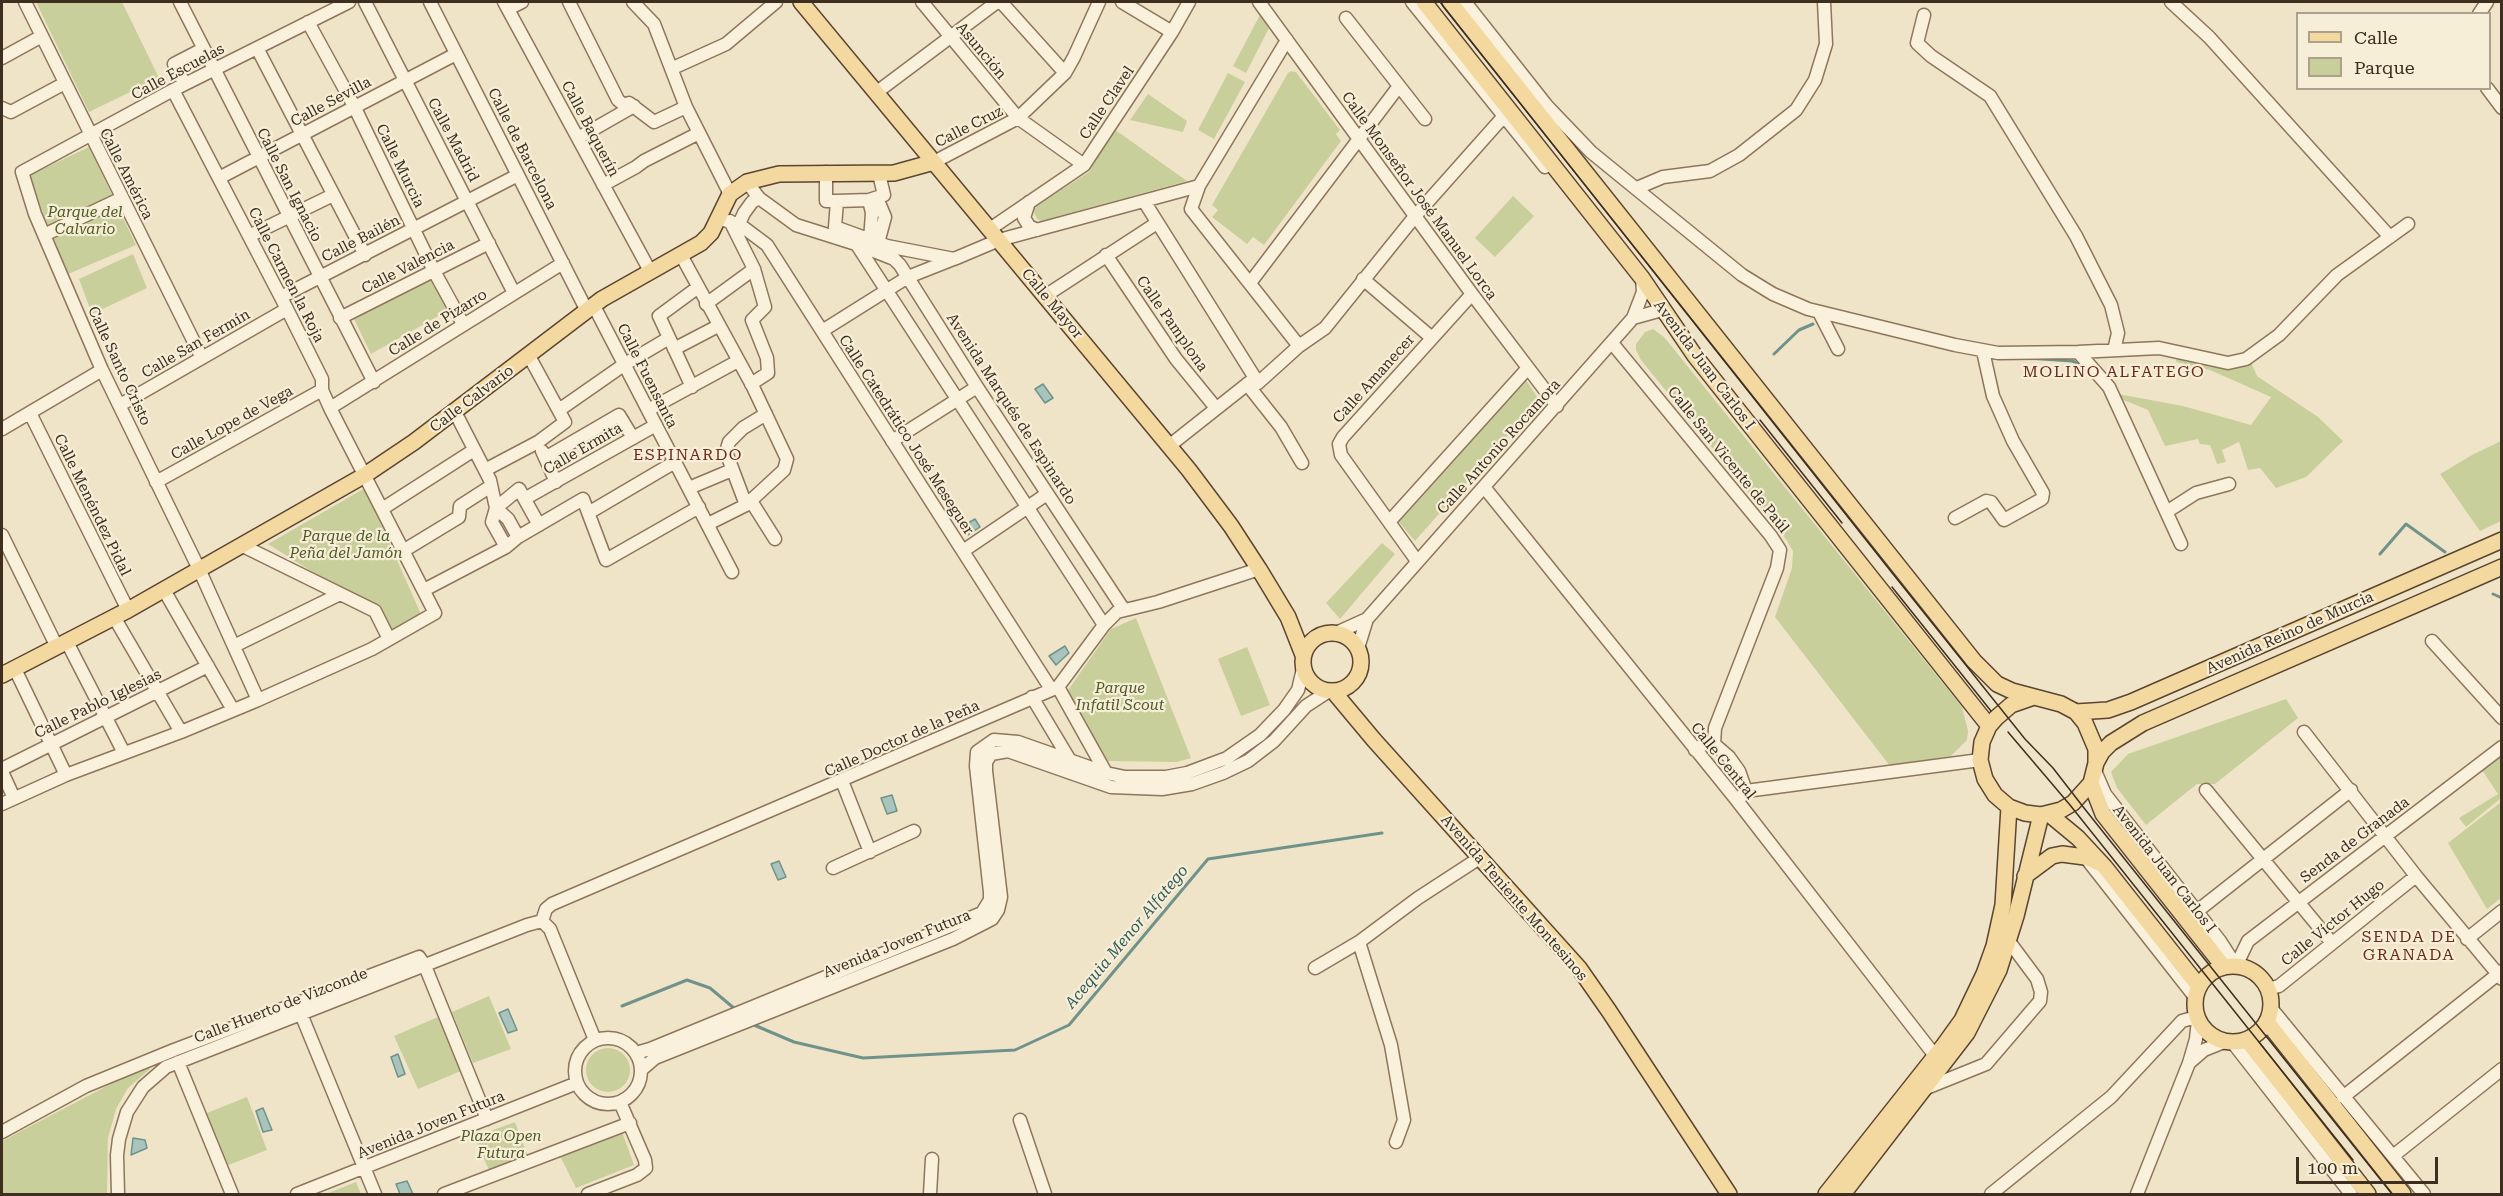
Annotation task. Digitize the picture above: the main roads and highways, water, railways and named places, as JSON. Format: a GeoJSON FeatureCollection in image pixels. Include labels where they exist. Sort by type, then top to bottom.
{"type":"FeatureCollection","features":[{"type":"Feature","properties":{"kind":"main road","name":"Calle Mayor"},"geometry":{"type":"LineString","coordinates":[[801,2],[1219,509],[1259,569],[1287,617],[1303,662]]}},
{"type":"Feature","properties":{"kind":"main road","name":"Avenida Juan Carlos I"},"geometry":{"type":"LineString","coordinates":[[1424,2],[1646,289],[1695,356],[1989,726]]}},
{"type":"Feature","properties":{"kind":"main road","name":"Avenida Juan Carlos I"},"geometry":{"type":"LineString","coordinates":[[1450,2],[1974,661],[1997,684],[2034,697]]}},
{"type":"Feature","properties":{"kind":"main road","name":"Calle Calvario"},"geometry":{"type":"LineString","coordinates":[[8,672],[121,614],[365,475],[455,412],[590,308],[701,243],[729,221],[730,194],[747,182],[779,174],[894,173],[934,162]]}},
{"type":"Feature","properties":{"kind":"main road","name":"Avenida Reino de Murcia"},"geometry":{"type":"LineString","coordinates":[[2076,712],[2108,711],[2132,702],[2502,540]]}},
{"type":"Feature","properties":{"kind":"main road","name":"Avenida Reino de Murcia"},"geometry":{"type":"LineString","coordinates":[[2094,772],[2102,752],[2111,743],[2143,723],[2502,567]]}},
{"type":"Feature","properties":{"kind":"main road","name":"Calle Mayor"},"geometry":{"type":"LineString","coordinates":[[1287,617],[1300,629],[1317,636]]}},
{"type":"Feature","properties":{"kind":"main road"},"geometry":{"type":"LineString","coordinates":[[1350,686],[1331,691],[1316,686],[1303,662],[1308,644],[1317,636],[1336,633],[1349,638],[1358,648],[1361,668],[1350,686],[1349,697],[1353,716]]}},
{"type":"Feature","properties":{"kind":"main road","name":"Avenida Teniente Montesinos"},"geometry":{"type":"LineString","coordinates":[[1331,691],[1579,968],[1722,1180],[1729,1194]]}},
{"type":"Feature","properties":{"kind":"main road"},"geometry":{"type":"LineString","coordinates":[[2034,697],[2061,704],[2076,712],[2092,735],[2094,772],[2073,803],[2045,814],[2025,813],[2009,807],[1995,795],[1984,779],[1980,760],[1982,742],[1989,726],[2011,705],[2034,697]]}},
{"type":"Feature","properties":{"kind":"main road","name":"Avenida Juan Carlos I"},"geometry":{"type":"LineString","coordinates":[[2094,772],[2103,814],[2230,966],[2255,974],[2268,989],[2269,1015]]}},
{"type":"Feature","properties":{"kind":"main road"},"geometry":{"type":"LineString","coordinates":[[1826,1194],[1936,1057],[1962,1020],[1984,974],[1994,946],[2003,905],[2009,807]]}},
{"type":"Feature","properties":{"kind":"main road"},"geometry":{"type":"LineString","coordinates":[[2045,814],[2078,838],[2104,866],[2196,991],[2197,1018],[2208,1034],[2235,1041],[2368,1194]]}},
{"type":"Feature","properties":{"kind":"main road"},"geometry":{"type":"LineString","coordinates":[[1843,1194],[1967,1033],[1998,970],[2045,814]]}},
{"type":"Feature","properties":{"kind":"main road"},"geometry":{"type":"LineString","coordinates":[[2025,876],[2052,856],[2062,854],[2085,857],[2104,866]]}},
{"type":"Feature","properties":{"kind":"main road"},"geometry":{"type":"LineString","coordinates":[[2196,991],[2206,976],[2230,966]]}},
{"type":"Feature","properties":{"kind":"main road"},"geometry":{"type":"LineString","coordinates":[[2235,1041],[2261,1030],[2269,1015],[2403,1194]]}},
{"type":"Feature","properties":{"kind":"main road","name":"Avenida Teniente Montesinos"},"geometry":{"type":"LineString","coordinates":[[1722,1180],[1735,1194]]}},
{"type":"Feature","properties":{"kind":"water"},"geometry":{"type":"Polygon","coordinates":[[[1043,384],[1053,398],[1045,403],[1035,389],[1043,384]]]}},
{"type":"Feature","properties":{"kind":"water"},"geometry":{"type":"Polygon","coordinates":[[[975,519],[980,527],[968,535],[963,526],[975,519]]]}},
{"type":"Feature","properties":{"kind":"water"},"geometry":{"type":"Polygon","coordinates":[[[1065,646],[1069,653],[1056,665],[1049,656],[1065,646]]]}},
{"type":"Feature","properties":{"kind":"water"},"geometry":{"type":"Polygon","coordinates":[[[892,795],[897,811],[887,814],[881,798],[892,795]]]}},
{"type":"Feature","properties":{"kind":"water"},"geometry":{"type":"Polygon","coordinates":[[[779,861],[786,877],[778,880],[771,864],[779,861]]]}},
{"type":"Feature","properties":{"kind":"water"},"geometry":{"type":"Polygon","coordinates":[[[508,1009],[517,1030],[508,1033],[499,1013],[508,1009]]]}},
{"type":"Feature","properties":{"kind":"water"},"geometry":{"type":"Polygon","coordinates":[[[398,1054],[405,1074],[398,1077],[391,1057],[398,1054]]]}},
{"type":"Feature","properties":{"kind":"water"},"geometry":{"type":"Polygon","coordinates":[[[263,1108],[272,1130],[263,1132],[256,1111],[263,1108]]]}},
{"type":"Feature","properties":{"kind":"water"},"geometry":{"type":"Polygon","coordinates":[[[133,1138],[145,1140],[147,1148],[131,1155],[133,1138]]]}},
{"type":"Feature","properties":{"kind":"water"},"geometry":{"type":"Polygon","coordinates":[[[407,1181],[413,1194],[400,1194],[396,1184],[407,1181]]]}},
{"type":"Feature","properties":{"kind":"waterway","name":"Acequia Menor Alfatego"},"geometry":{"type":"LineString","coordinates":[[1774,354],[1799,330],[1813,324]]}},
{"type":"Feature","properties":{"kind":"waterway","name":"Acequia Menor Alfatego"},"geometry":{"type":"LineString","coordinates":[[2027,358],[2072,361],[2082,365]]}},
{"type":"Feature","properties":{"kind":"waterway","name":"Acequia Menor Alfatego"},"geometry":{"type":"LineString","coordinates":[[2380,554],[2406,524],[2445,552]]}},
{"type":"Feature","properties":{"kind":"waterway","name":"Acequia Menor Alfatego"},"geometry":{"type":"LineString","coordinates":[[2493,594],[2502,598]]}},
{"type":"Feature","properties":{"kind":"waterway","name":"Acequia Menor Alfatego"},"geometry":{"type":"LineString","coordinates":[[754,1025],[794,1042],[863,1058],[1015,1050],[1069,1025],[1208,859],[1382,833]]}},
{"type":"Feature","properties":{"kind":"waterway","name":"Acequia Menor Alfatego"},"geometry":{"type":"LineString","coordinates":[[622,1006],[687,980],[710,988],[735,1009]]}},
{"type":"Feature","properties":{"kind":"tram line"},"geometry":{"type":"LineString","coordinates":[[1440,2],[1893,574],[2025,739],[2053,768],[2392,1194]]}},
{"type":"Feature","properties":{"kind":"tram line"},"geometry":{"type":"LineString","coordinates":[[1760,420],[1842,523]]}},
{"type":"Feature","properties":{"kind":"tram line"},"geometry":{"type":"LineString","coordinates":[[1892,587],[1991,711]]}},
{"type":"Feature","properties":{"kind":"tram line"},"geometry":{"type":"LineString","coordinates":[[2008,732],[2070,805],[2353,1160]]}},
{"type":"Feature","properties":{"kind":"district","name":"MOLINO ALFATEGO"},"geometry":{"type":"Point","coordinates":[2114,372]}},
{"type":"Feature","properties":{"kind":"district","name":"ESPINARDO"},"geometry":{"type":"Point","coordinates":[688,455]}},
{"type":"Feature","properties":{"kind":"district","name":"SENDA DE GRANADA"},"geometry":{"type":"Point","coordinates":[2409,946]}},
{"type":"Feature","properties":{"kind":"park label","name":"Parque del Calvario"},"geometry":{"type":"Point","coordinates":[85,222]}},
{"type":"Feature","properties":{"kind":"park label","name":"Parque de la Peña del Jamón"},"geometry":{"type":"Point","coordinates":[346,546]}},
{"type":"Feature","properties":{"kind":"park label","name":"Parque Infatil Scout"},"geometry":{"type":"Point","coordinates":[1120,698]}},
{"type":"Feature","properties":{"kind":"park label","name":"Plaza Open Futura"},"geometry":{"type":"Point","coordinates":[501,1146]}}]}
